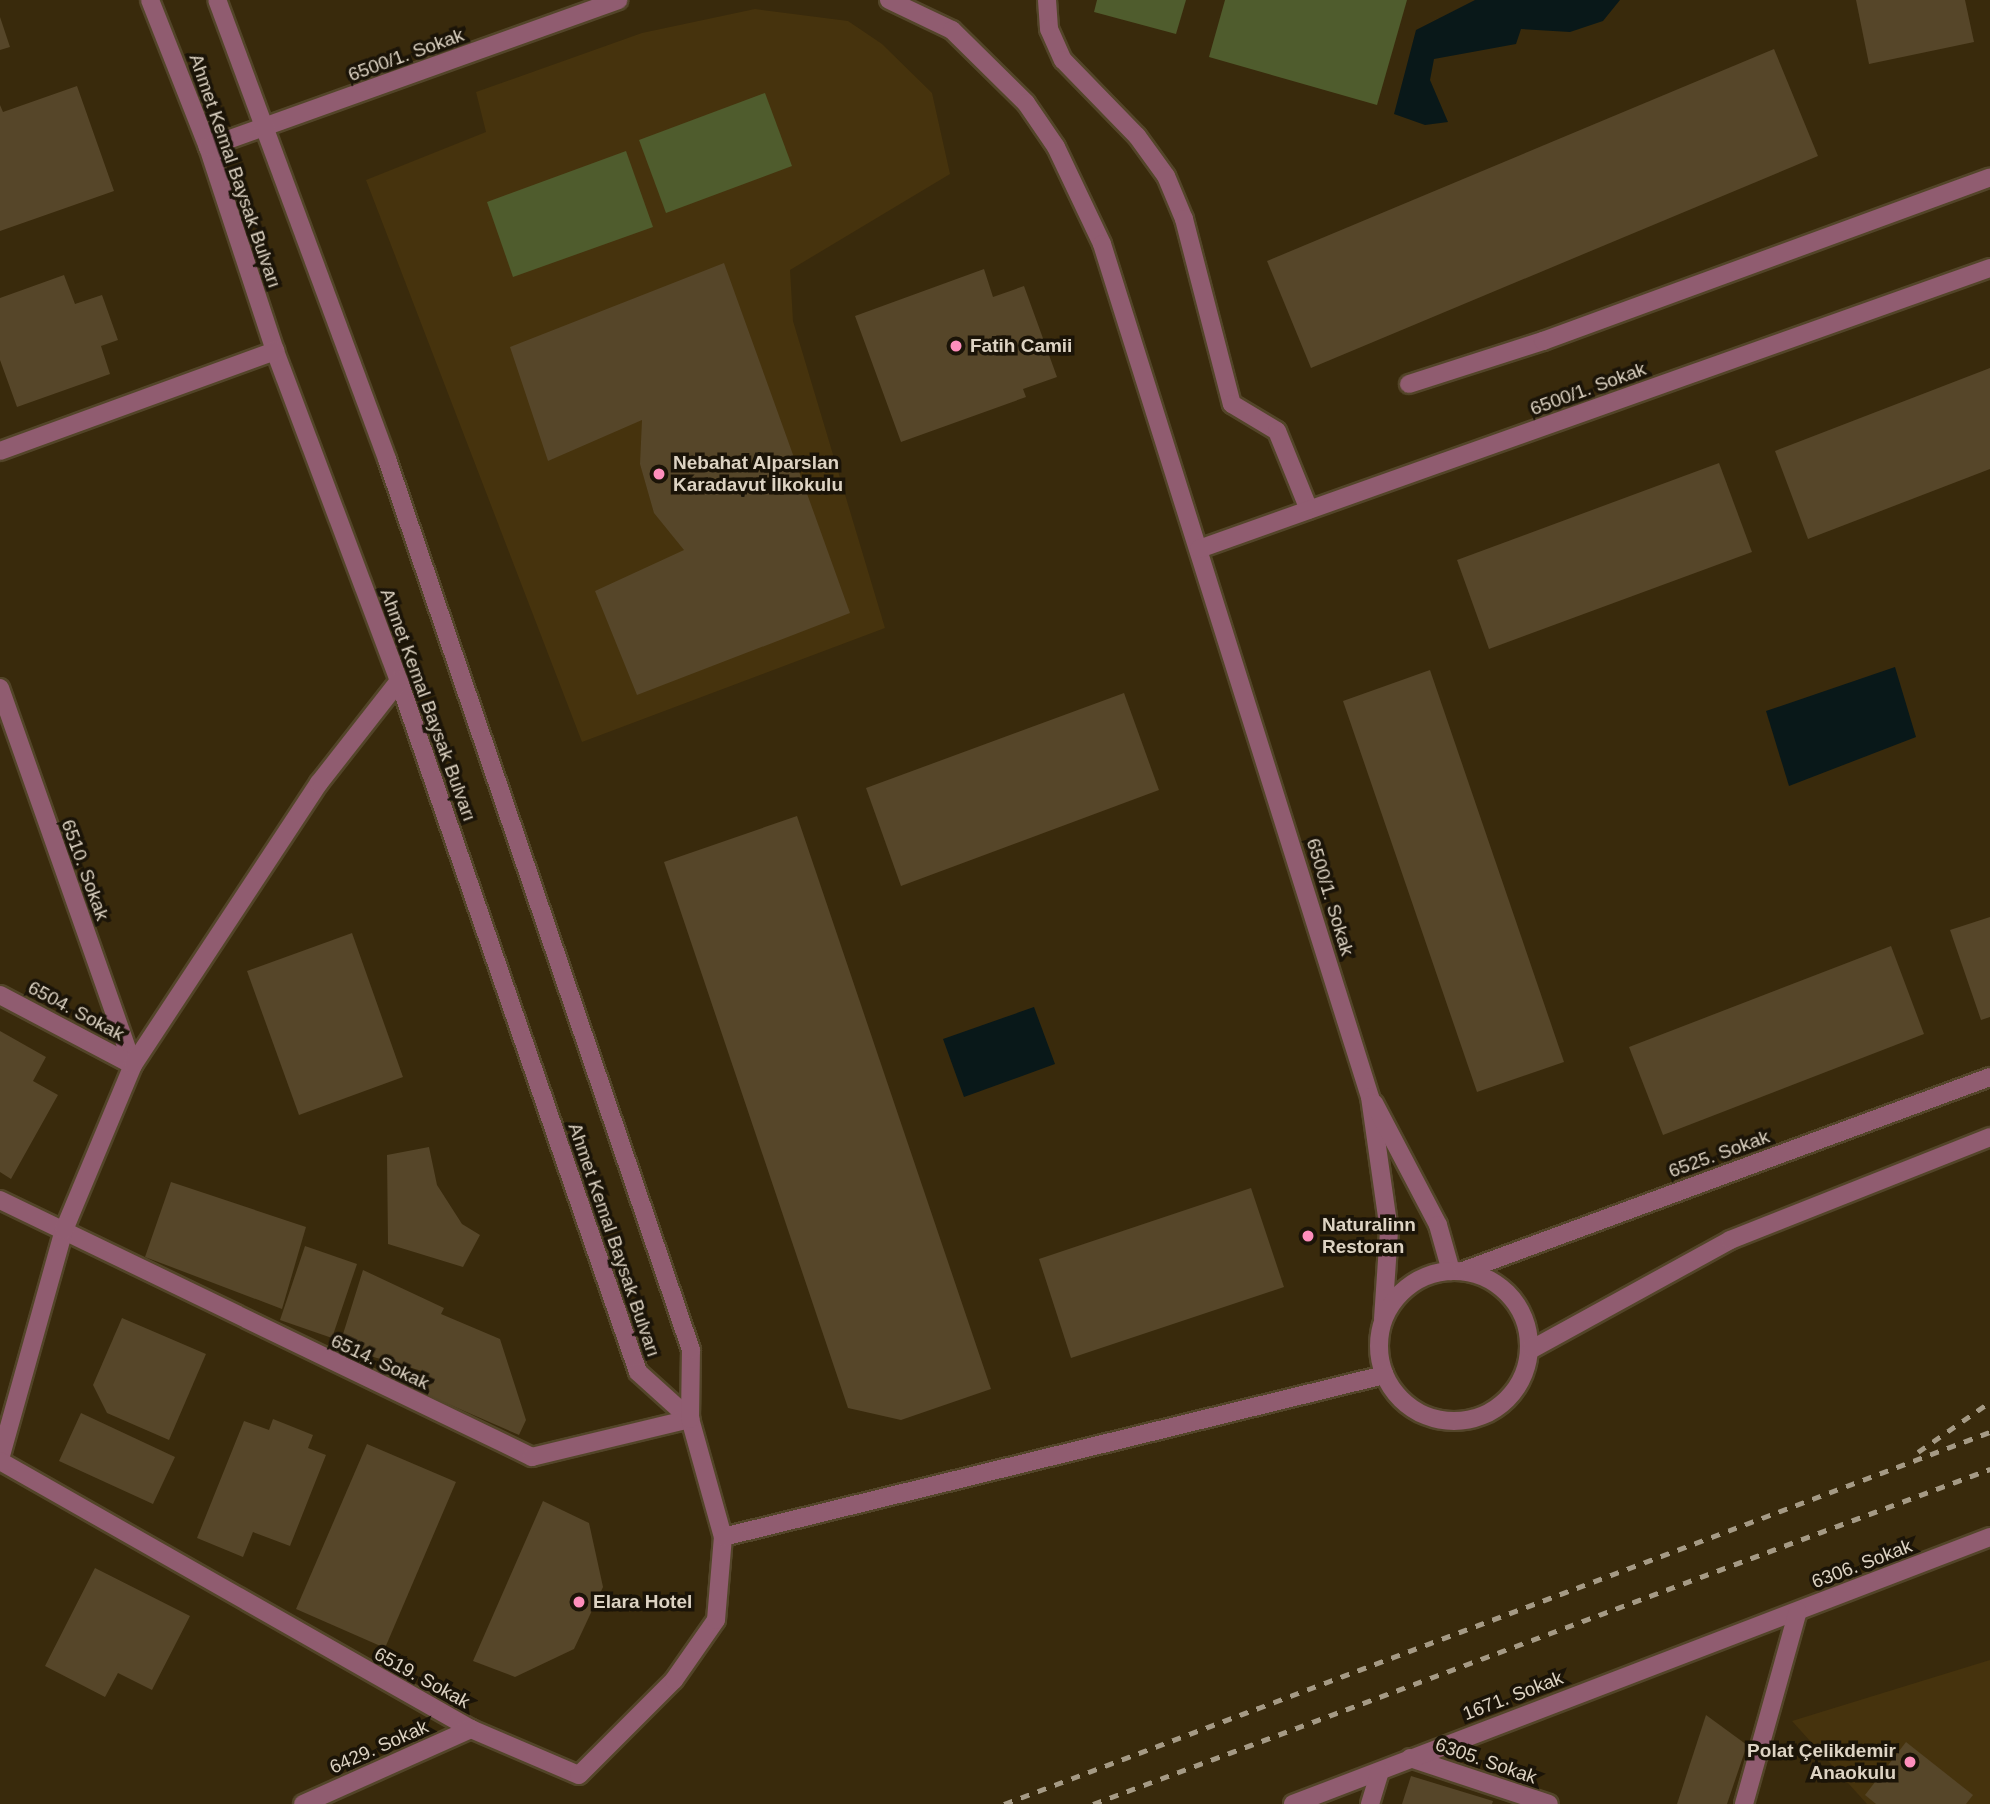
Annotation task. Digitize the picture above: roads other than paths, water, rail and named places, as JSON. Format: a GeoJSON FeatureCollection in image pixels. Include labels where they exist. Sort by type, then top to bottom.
{"type":"FeatureCollection","features":[{"type":"Feature","properties":{"kind":"street","name":"Ahmet Kemal Baysak Bulvarı"},"geometry":{"type":"LineString","coordinates":[[150,0],[208,148],[275,351],[399,681],[638,1372],[690,1419]]}},
{"type":"Feature","properties":{"kind":"street","name":"Ahmet Kemal Baysak Bulvarı"},"geometry":{"type":"LineString","coordinates":[[217,0],[266,129],[517,832],[691,1350],[690,1419]]}},
{"type":"Feature","properties":{"kind":"street","name":"6500/1. Sokak"},"geometry":{"type":"LineString","coordinates":[[208,148],[618,0]]}},
{"type":"Feature","properties":{"kind":"street","name":"6500/1. Sokak"},"geometry":{"type":"LineString","coordinates":[[889,0],[952,30],[1026,103],[1056,147],[1102,244],[1370,1097]]}},
{"type":"Feature","properties":{"kind":"street"},"geometry":{"type":"LineString","coordinates":[[1047,0],[1049,29],[1063,60],[1137,136],[1166,176],[1184,219],[1232,404],[1277,431],[1309,510]]}},
{"type":"Feature","properties":{"kind":"street"},"geometry":{"type":"LineString","coordinates":[[1409,384],[1543,341],[1990,177]]}},
{"type":"Feature","properties":{"kind":"street","name":"6500/1. Sokak"},"geometry":{"type":"LineString","coordinates":[[1199,549],[1990,268]]}},
{"type":"Feature","properties":{"kind":"street"},"geometry":{"type":"LineString","coordinates":[[0,451],[275,351]]}},
{"type":"Feature","properties":{"kind":"street"},"geometry":{"type":"LineString","coordinates":[[0,1460],[64,1230],[133,1065],[319,783],[399,681]]}},
{"type":"Feature","properties":{"kind":"street","name":"6510. Sokak"},"geometry":{"type":"LineString","coordinates":[[0,688],[133,1065]]}},
{"type":"Feature","properties":{"kind":"street","name":"6504. Sokak"},"geometry":{"type":"LineString","coordinates":[[0,995],[133,1065]]}},
{"type":"Feature","properties":{"kind":"street","name":"6525. Sokak"},"geometry":{"type":"LineString","coordinates":[[1457,1271],[1990,1077]]}},
{"type":"Feature","properties":{"kind":"street"},"geometry":{"type":"LineString","coordinates":[[1370,1097],[1438,1225],[1457,1271]]}},
{"type":"Feature","properties":{"kind":"street"},"geometry":{"type":"LineString","coordinates":[[1370,1097],[1389,1231],[1383,1319],[1378,1342],[1384,1375],[1405,1405],[1426,1417],[1449,1422],[1473,1419],[1495,1410],[1513,1393],[1532,1349],[1730,1240],[1990,1137]]}},
{"type":"Feature","properties":{"kind":"street","name":"6514. Sokak"},"geometry":{"type":"LineString","coordinates":[[0,1200],[532,1457],[690,1419]]}},
{"type":"Feature","properties":{"kind":"street"},"geometry":{"type":"LineString","coordinates":[[1383,1319],[1395,1297],[1415,1281],[1428,1273],[1457,1271],[1504,1289],[1518,1306],[1532,1349]]}},
{"type":"Feature","properties":{"kind":"street"},"geometry":{"type":"LineString","coordinates":[[690,1419],[723,1537],[1384,1375]]}},
{"type":"Feature","properties":{"kind":"street","name":"6519. Sokak"},"geometry":{"type":"LineString","coordinates":[[0,1460],[471,1729],[579,1774],[674,1680],[716,1619],[723,1537]]}},
{"type":"Feature","properties":{"kind":"street","name":"6306. Sokak"},"geometry":{"type":"LineString","coordinates":[[1750,1629],[1990,1537]]}},
{"type":"Feature","properties":{"kind":"street"},"geometry":{"type":"LineString","coordinates":[[1744,1804],[1798,1611]]}},
{"type":"Feature","properties":{"kind":"street","name":"1671. Sokak"},"geometry":{"type":"LineString","coordinates":[[1293,1804],[1750,1629]]}},
{"type":"Feature","properties":{"kind":"street","name":"6429. Sokak"},"geometry":{"type":"LineString","coordinates":[[303,1804],[471,1729]]}},
{"type":"Feature","properties":{"kind":"street","name":"6305. Sokak"},"geometry":{"type":"LineString","coordinates":[[1410,1758],[1549,1804]]}},
{"type":"Feature","properties":{"kind":"street"},"geometry":{"type":"LineString","coordinates":[[1370,1804],[1380,1772]]}},
{"type":"Feature","properties":{"kind":"railway"},"geometry":{"type":"LineString","coordinates":[[1918,1452],[1990,1402]]}},
{"type":"Feature","properties":{"kind":"railway"},"geometry":{"type":"LineString","coordinates":[[1004,1804],[1990,1432]]}},
{"type":"Feature","properties":{"kind":"railway"},"geometry":{"type":"LineString","coordinates":[[1093,1804],[1990,1469]]}},
{"type":"Feature","properties":{"kind":"place","name":"Fatih Camii"},"geometry":{"type":"Point","coordinates":[956,346]}},
{"type":"Feature","properties":{"kind":"place","name":"Nebahat Alparslan Karadavut İlkokulu"},"geometry":{"type":"Point","coordinates":[659,474]}},
{"type":"Feature","properties":{"kind":"place","name":"Naturalinn Restoran"},"geometry":{"type":"Point","coordinates":[1308,1236]}},
{"type":"Feature","properties":{"kind":"place","name":"Elara Hotel"},"geometry":{"type":"Point","coordinates":[579,1602]}},
{"type":"Feature","properties":{"kind":"place","name":"Polat Çelikdemir Anaokulu"},"geometry":{"type":"Point","coordinates":[1910,1762]}}]}
